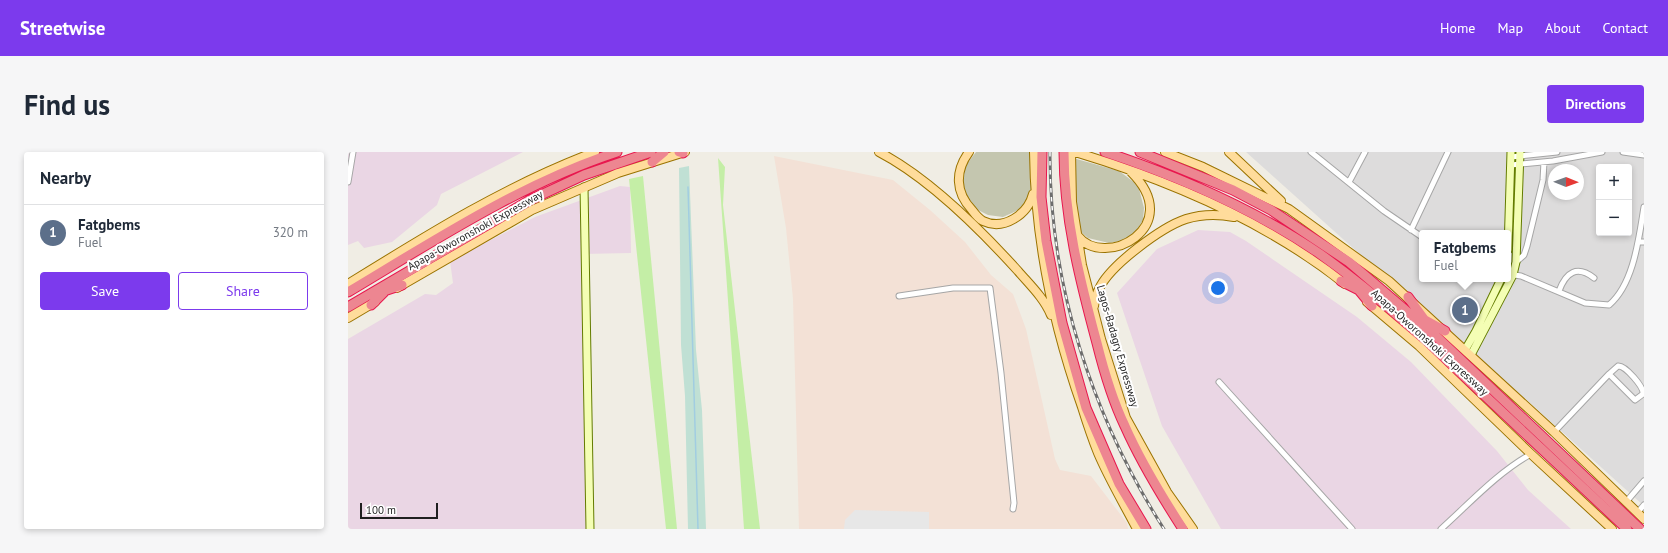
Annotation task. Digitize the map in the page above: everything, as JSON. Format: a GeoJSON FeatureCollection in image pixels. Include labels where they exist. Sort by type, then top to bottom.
{"type":"FeatureCollection","features":[{"type":"Feature","properties":{"kind":"highway","name":"Apapa-Oworonshoki Expressway"},"geometry":{"type":"LineString","coordinates":[[348,292],[481,212],[519,192],[577,166],[617,152]]}},
{"type":"Feature","properties":{"kind":"highway","name":"Apapa-Oworonshoki Expressway"},"geometry":{"type":"LineString","coordinates":[[348,307],[530,200],[584,175],[651,152]]}},
{"type":"Feature","properties":{"kind":"highway"},"geometry":{"type":"LineString","coordinates":[[652,162],[664,152]]}},
{"type":"Feature","properties":{"kind":"highway"},"geometry":{"type":"LineString","coordinates":[[1042,152],[1041,197],[1046,241],[1054,289],[1064,331],[1086,408],[1095,430],[1119,484],[1146,529]]}},
{"type":"Feature","properties":{"kind":"highway","name":"Lagos-Badagry Expressway"},"geometry":{"type":"LineString","coordinates":[[1064,152],[1069,218],[1074,252],[1105,374],[1125,428],[1183,529]]}},
{"type":"Feature","properties":{"kind":"highway","name":"Apapa-Oworonshoki Expressway"},"geometry":{"type":"LineString","coordinates":[[1105,152],[1150,168],[1233,203],[1292,236],[1374,302],[1425,340],[1627,529]]}},
{"type":"Feature","properties":{"kind":"highway","name":"Apapa-Oworonshoki Expressway"},"geometry":{"type":"LineString","coordinates":[[1140,152],[1233,190],[1271,210],[1350,262],[1401,306],[1441,335],[1640,529]]}},
{"type":"Feature","properties":{"kind":"highway"},"geometry":{"type":"LineString","coordinates":[[1344,277],[1374,302]]}},
{"type":"Feature","properties":{"kind":"highway"},"geometry":{"type":"LineString","coordinates":[[371,305],[394,280]]}},
{"type":"Feature","properties":{"kind":"highway"},"geometry":{"type":"LineString","coordinates":[[364,298],[402,285]]}},
{"type":"Feature","properties":{"kind":"highway"},"geometry":{"type":"LineString","coordinates":[[1408,296],[1425,320],[1441,335]]}},
{"type":"Feature","properties":{"kind":"highway"},"geometry":{"type":"LineString","coordinates":[[1401,306],[1425,320]]}},
{"type":"Feature","properties":{"kind":"main road","name":"Apapa-Oworonshoki Expressway"},"geometry":{"type":"LineString","coordinates":[[348,284],[505,192],[536,176],[594,152]]}},
{"type":"Feature","properties":{"kind":"main road","name":"Apapa-Oworonshoki Expressway"},"geometry":{"type":"LineString","coordinates":[[348,318],[508,223],[584,187],[618,173],[683,152]]}},
{"type":"Feature","properties":{"kind":"main road"},"geometry":{"type":"LineString","coordinates":[[879,152],[903,166],[925,183],[1002,254],[1042,299],[1051,314],[1059,336]]}},
{"type":"Feature","properties":{"kind":"main road"},"geometry":{"type":"LineString","coordinates":[[969,152],[962,164],[958,176],[959,188],[965,203],[983,220],[995,224],[1011,221],[1027,209],[1031,204],[1035,190]]}},
{"type":"Feature","properties":{"kind":"main road"},"geometry":{"type":"LineString","coordinates":[[1034,152],[1035,190],[1045,271],[1066,363],[1098,454],[1137,529]]}},
{"type":"Feature","properties":{"kind":"main road","name":"Lagos-Badagry Expressway"},"geometry":{"type":"LineString","coordinates":[[1071,152],[1072,202],[1082,264],[1101,339],[1126,418],[1167,492],[1193,529]]}},
{"type":"Feature","properties":{"kind":"main road","name":"Apapa-Oworonshoki Expressway"},"geometry":{"type":"LineString","coordinates":[[1075,152],[1129,170],[1196,196],[1247,220],[1344,277]]}},
{"type":"Feature","properties":{"kind":"main road","name":"Apapa-Oworonshoki Expressway"},"geometry":{"type":"LineString","coordinates":[[1165,152],[1203,167],[1289,209],[1364,262],[1408,296],[1441,335],[1468,352],[1644,519]]}},
{"type":"Feature","properties":{"kind":"main road"},"geometry":{"type":"LineString","coordinates":[[1229,152],[1289,209]]}},
{"type":"Feature","properties":{"kind":"main road"},"geometry":{"type":"LineString","coordinates":[[1078,236],[1084,242],[1094,246],[1107,247],[1128,243],[1142,231],[1147,222],[1149,200],[1141,182],[1129,170]]}},
{"type":"Feature","properties":{"kind":"main road"},"geometry":{"type":"LineString","coordinates":[[1094,308],[1099,288],[1117,266],[1168,227],[1185,219],[1202,215],[1219,215],[1247,220]]}},
{"type":"Feature","properties":{"kind":"main road"},"geometry":{"type":"LineString","coordinates":[[348,280],[357,279]]}},
{"type":"Feature","properties":{"kind":"main road","name":"Apapa-Oworonshoki Expressway"},"geometry":{"type":"LineString","coordinates":[[1374,302],[1531,454],[1612,529]]}},
{"type":"Feature","properties":{"kind":"street"},"geometry":{"type":"LineString","coordinates":[[348,182],[354,152]]}},
{"type":"Feature","properties":{"kind":"street"},"geometry":{"type":"LineString","coordinates":[[1311,152],[1348,182],[1419,235]]}},
{"type":"Feature","properties":{"kind":"street"},"geometry":{"type":"LineString","coordinates":[[1348,182],[1365,152]]}},
{"type":"Feature","properties":{"kind":"street"},"geometry":{"type":"LineString","coordinates":[[1411,230],[1448,152]]}},
{"type":"Feature","properties":{"kind":"street"},"geometry":{"type":"LineString","coordinates":[[1509,230],[1511,154],[1557,152]]}},
{"type":"Feature","properties":{"kind":"street"},"geometry":{"type":"LineString","coordinates":[[1511,165],[1544,162],[1602,152]]}},
{"type":"Feature","properties":{"kind":"street"},"geometry":{"type":"LineString","coordinates":[[1623,152],[1644,155]]}},
{"type":"Feature","properties":{"kind":"street"},"geometry":{"type":"LineString","coordinates":[[1516,262],[1520,154]]}},
{"type":"Feature","properties":{"kind":"street"},"geometry":{"type":"LineString","coordinates":[[1511,272],[1516,262],[1524,255],[1543,180],[1544,162]]}},
{"type":"Feature","properties":{"kind":"street"},"geometry":{"type":"LineString","coordinates":[[584,187],[590,529]]}},
{"type":"Feature","properties":{"kind":"street"},"geometry":{"type":"LineString","coordinates":[[1511,274],[1521,276],[1585,303],[1609,305],[1630,274],[1638,242],[1644,207]]}},
{"type":"Feature","properties":{"kind":"street"},"geometry":{"type":"LineString","coordinates":[[1638,242],[1644,242]]}},
{"type":"Feature","properties":{"kind":"street"},"geometry":{"type":"LineString","coordinates":[[1559,291],[1562,281],[1572,272],[1586,272],[1594,278]]}},
{"type":"Feature","properties":{"kind":"street"},"geometry":{"type":"LineString","coordinates":[[1468,352],[1476,331],[1500,282]]}},
{"type":"Feature","properties":{"kind":"street"},"geometry":{"type":"LineString","coordinates":[[1468,352],[1506,282]]}},
{"type":"Feature","properties":{"kind":"street"},"geometry":{"type":"LineString","coordinates":[[899,296],[953,288],[990,288],[1001,372],[1014,503],[1013,509]]}},
{"type":"Feature","properties":{"kind":"street"},"geometry":{"type":"LineString","coordinates":[[1554,432],[1609,374],[1618,366],[1621,365],[1643,388],[1643,394],[1635,400],[1609,374]]}},
{"type":"Feature","properties":{"kind":"street"},"geometry":{"type":"LineString","coordinates":[[1219,382],[1352,529]]}},
{"type":"Feature","properties":{"kind":"street"},"geometry":{"type":"LineString","coordinates":[[1441,529],[1511,466],[1531,454]]}},
{"type":"Feature","properties":{"kind":"street"},"geometry":{"type":"LineString","coordinates":[[1626,502],[1644,481]]}},
{"type":"Feature","properties":{"kind":"street"},"geometry":{"type":"LineString","coordinates":[[1637,512],[1644,505]]}},
{"type":"Feature","properties":{"kind":"shaded area"},"geometry":{"type":"Polygon","coordinates":[[[348,152],[523,152],[441,194],[437,205],[392,242],[364,248],[358,241],[348,245],[348,152]]]}},
{"type":"Feature","properties":{"kind":"shaded area"},"geometry":{"type":"Polygon","coordinates":[[[976,152],[1031,152],[1031,191],[1021,209],[1003,217],[988,215],[976,209],[967,199],[962,189],[962,176],[966,165],[976,152]]]}},
{"type":"Feature","properties":{"kind":"shaded area"},"geometry":{"type":"Polygon","coordinates":[[[1246,152],[1644,152],[1644,506],[1520,394],[1373,266],[1246,152]]]}},
{"type":"Feature","properties":{"kind":"shaded area"},"geometry":{"type":"Polygon","coordinates":[[[774,156],[893,180],[930,210],[965,242],[991,275],[1013,294],[1026,329],[1055,459],[1060,470],[1091,476],[1127,523],[1128,529],[799,529],[793,299],[786,228],[774,156]]]}},
{"type":"Feature","properties":{"kind":"shaded area"},"geometry":{"type":"Polygon","coordinates":[[[1073,158],[1119,171],[1138,185],[1144,208],[1143,220],[1136,232],[1126,240],[1109,243],[1088,238],[1080,231],[1077,222],[1073,158]]]}},
{"type":"Feature","properties":{"kind":"shaded area"},"geometry":{"type":"Polygon","coordinates":[[[689,166],[696,350],[702,410],[706,529],[688,529],[685,396],[681,345],[679,168],[689,166]]]}},
{"type":"Feature","properties":{"kind":"shaded area"},"geometry":{"type":"Polygon","coordinates":[[[620,186],[630,187],[631,253],[582,254],[588,529],[348,529],[348,339],[425,294],[436,295],[453,283],[450,261],[535,217],[620,186]]]}},
{"type":"Feature","properties":{"kind":"shaded area"},"geometry":{"type":"Polygon","coordinates":[[[1198,230],[1230,232],[1246,241],[1357,317],[1411,362],[1497,451],[1528,490],[1571,529],[1221,529],[1162,426],[1117,293],[1157,249],[1198,230]]]}},
{"type":"Feature","properties":{"kind":"shaded area"},"geometry":{"type":"Polygon","coordinates":[[[855,510],[929,512],[929,529],[844,529],[845,520],[855,510]]]}},
{"type":"Feature","properties":{"kind":"green space"},"geometry":{"type":"Polygon","coordinates":[[[718,158],[725,167],[723,205],[760,529],[744,529],[718,158]]]}},
{"type":"Feature","properties":{"kind":"green space"},"geometry":{"type":"Polygon","coordinates":[[[643,176],[677,529],[666,529],[629,179],[643,176]]]}},
{"type":"Feature","properties":{"kind":"waterway"},"geometry":{"type":"LineString","coordinates":[[688,187],[698,529]]}},
{"type":"Feature","properties":{"kind":"railway"},"geometry":{"type":"LineString","coordinates":[[1050,152],[1052,202],[1057,251],[1067,300],[1080,349],[1096,396],[1116,442],[1164,529]]}},
{"type":"Feature","properties":{"kind":"place","name":"Fatgbems"},"geometry":{"type":"Point","coordinates":[1465,310]}}]}
